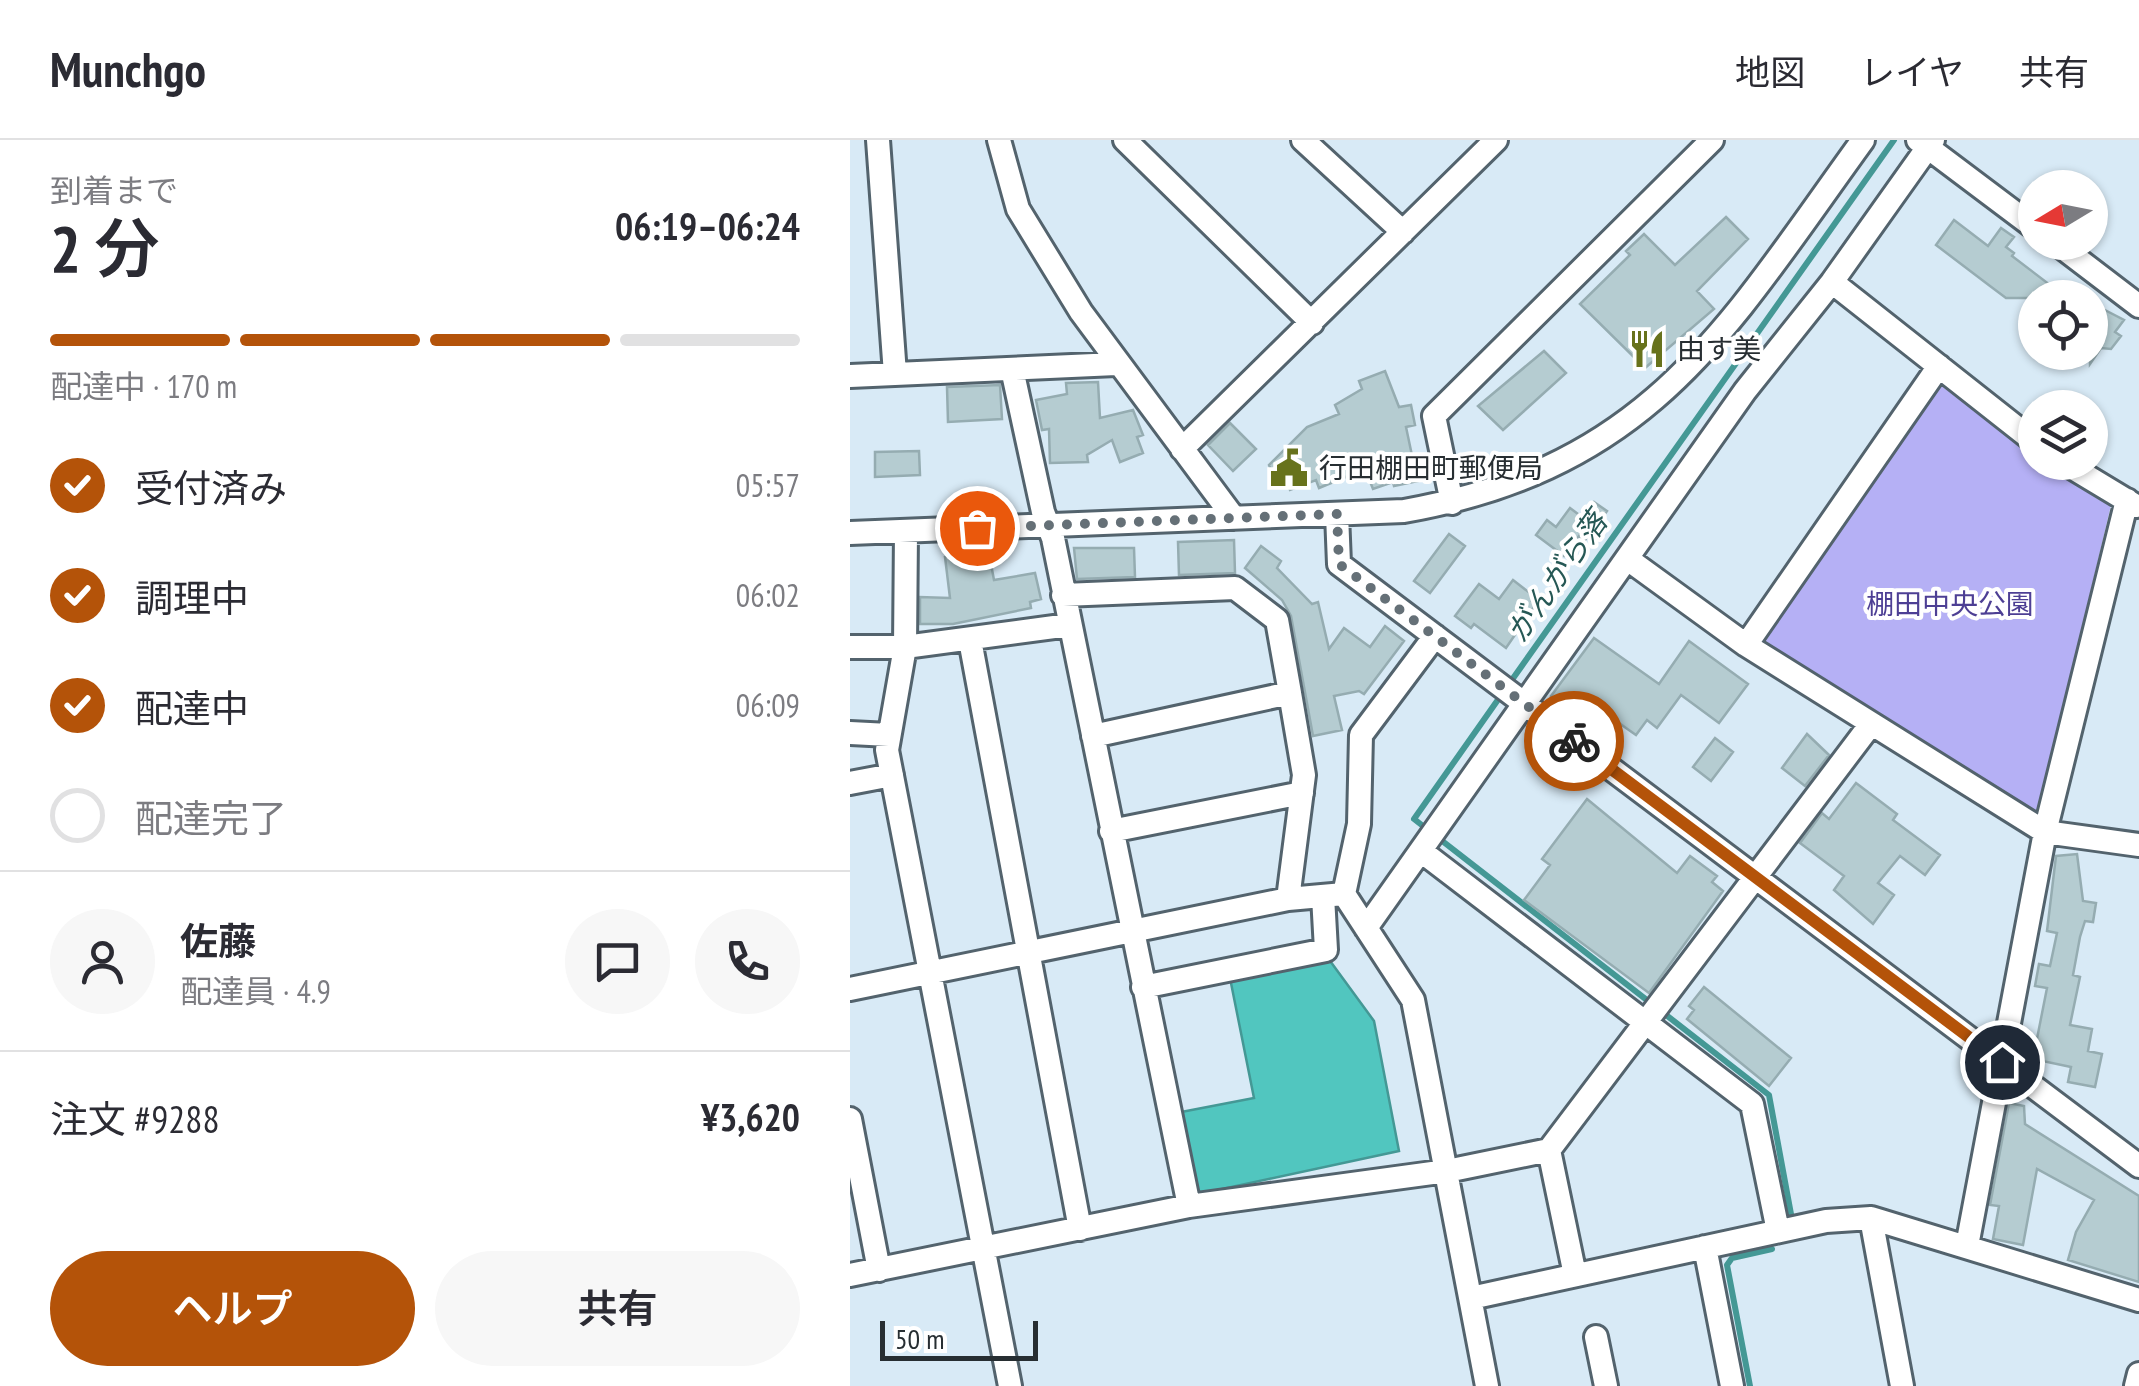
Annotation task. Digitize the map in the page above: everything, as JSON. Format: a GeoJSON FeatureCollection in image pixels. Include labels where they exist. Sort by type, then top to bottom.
{"type":"FeatureCollection","features":[{"type":"Feature","properties":{"kind":"street"},"geometry":{"type":"LineString","coordinates":[[878,140],[895,374]]}},
{"type":"Feature","properties":{"kind":"street"},"geometry":{"type":"LineString","coordinates":[[999,140],[1018,209],[1116,364],[1234,518]]}},
{"type":"Feature","properties":{"kind":"street"},"geometry":{"type":"LineString","coordinates":[[1125,140],[1312,323]]}},
{"type":"Feature","properties":{"kind":"street"},"geometry":{"type":"LineString","coordinates":[[1303,140],[1403,232]]}},
{"type":"Feature","properties":{"kind":"street"},"geometry":{"type":"LineString","coordinates":[[1452,502],[1434,416],[1712,140]]}},
{"type":"Feature","properties":{"kind":"street"},"geometry":{"type":"LineString","coordinates":[[850,533],[1348,513],[1452,502],[1558,466],[1626,424],[1688,372],[1740,310],[1862,140]]}},
{"type":"Feature","properties":{"kind":"street"},"geometry":{"type":"LineString","coordinates":[[1182,448],[1312,323],[1489,142]]}},
{"type":"Feature","properties":{"kind":"street"},"geometry":{"type":"LineString","coordinates":[[1366,928],[1420,851],[1513,695],[1629,560],[1745,391],[1832,282],[1926,142],[2018,215]]}},
{"type":"Feature","properties":{"kind":"street"},"geometry":{"type":"LineString","coordinates":[[2078,260],[2139,306]]}},
{"type":"Feature","properties":{"kind":"street"},"geometry":{"type":"LineString","coordinates":[[1832,282],[2018,429]]}},
{"type":"Feature","properties":{"kind":"street"},"geometry":{"type":"LineString","coordinates":[[850,376],[1116,364]]}},
{"type":"Feature","properties":{"kind":"street"},"geometry":{"type":"LineString","coordinates":[[1746,645],[1938,366]]}},
{"type":"Feature","properties":{"kind":"street"},"geometry":{"type":"LineString","coordinates":[[1012,369],[1070,625],[1189,1206]]}},
{"type":"Feature","properties":{"kind":"street"},"geometry":{"type":"LineString","coordinates":[[1967,1246],[2045,832],[2133,504],[2093,480]]}},
{"type":"Feature","properties":{"kind":"street"},"geometry":{"type":"LineString","coordinates":[[1348,513],[1339,564],[2139,1166]]}},
{"type":"Feature","properties":{"kind":"street"},"geometry":{"type":"LineString","coordinates":[[906,530],[905,648],[890,735],[892,775],[1010,1386]]}},
{"type":"Feature","properties":{"kind":"street"},"geometry":{"type":"LineString","coordinates":[[1629,560],[1746,645],[2045,832],[2139,845]]}},
{"type":"Feature","properties":{"kind":"street"},"geometry":{"type":"LineString","coordinates":[[1063,595],[1235,588],[1276,620],[1304,775],[1288,900]]}},
{"type":"Feature","properties":{"kind":"street"},"geometry":{"type":"LineString","coordinates":[[850,647],[905,648],[1070,625]]}},
{"type":"Feature","properties":{"kind":"street"},"geometry":{"type":"LineString","coordinates":[[1143,987],[1326,950],[1334,895],[1359,824],[1360,735],[1434,636]]}},
{"type":"Feature","properties":{"kind":"street"},"geometry":{"type":"LineString","coordinates":[[970,640],[1080,1228]]}},
{"type":"Feature","properties":{"kind":"street"},"geometry":{"type":"LineString","coordinates":[[1092,736],[1290,693]]}},
{"type":"Feature","properties":{"kind":"street"},"geometry":{"type":"LineString","coordinates":[[850,1276],[1189,1206],[1446,1171],[1548,1150],[1870,724]]}},
{"type":"Feature","properties":{"kind":"street"},"geometry":{"type":"LineString","coordinates":[[850,733],[890,735]]}},
{"type":"Feature","properties":{"kind":"street"},"geometry":{"type":"LineString","coordinates":[[850,783],[892,775]]}},
{"type":"Feature","properties":{"kind":"street"},"geometry":{"type":"LineString","coordinates":[[1111,831],[1302,793]]}},
{"type":"Feature","properties":{"kind":"street"},"geometry":{"type":"LineString","coordinates":[[1420,851],[1649,1020],[1752,1104],[1778,1231]]}},
{"type":"Feature","properties":{"kind":"street"},"geometry":{"type":"LineString","coordinates":[[850,990],[1288,900],[1334,895]]}},
{"type":"Feature","properties":{"kind":"street"},"geometry":{"type":"LineString","coordinates":[[1334,895],[1366,928],[1413,1000],[1488,1386]]}},
{"type":"Feature","properties":{"kind":"street"},"geometry":{"type":"LineString","coordinates":[[850,1119],[880,1270]]}},
{"type":"Feature","properties":{"kind":"street"},"geometry":{"type":"LineString","coordinates":[[1548,1150],[1575,1275]]}},
{"type":"Feature","properties":{"kind":"street"},"geometry":{"type":"LineString","coordinates":[[1471,1298],[1826,1220],[1870,1218],[2139,1300]]}},
{"type":"Feature","properties":{"kind":"street"},"geometry":{"type":"LineString","coordinates":[[1870,1218],[1902,1386]]}},
{"type":"Feature","properties":{"kind":"street"},"geometry":{"type":"LineString","coordinates":[[1705,1247],[1732,1386]]}},
{"type":"Feature","properties":{"kind":"street"},"geometry":{"type":"LineString","coordinates":[[1596,1337],[1606,1386]]}},
{"type":"Feature","properties":{"kind":"street"},"geometry":{"type":"LineString","coordinates":[[2136,1386],[2139,1374]]}},
{"type":"Feature","properties":{"kind":"green space","name":"棚田中央公園"},"geometry":{"type":"Polygon","coordinates":[[[1946,379],[2018,434],[2018,480],[2078,480],[2111,505],[2037,818],[1758,642],[1946,379]]]}},
{"type":"Feature","properties":{"kind":"shaded area"},"geometry":{"type":"Polygon","coordinates":[[[1325,954],[1374,1021],[1399,1151],[1199,1194],[1191,1189],[1176,1113],[1254,1098],[1229,973],[1325,954]]]}},
{"type":"Feature","properties":{"kind":"building"},"geometry":{"type":"Polygon","coordinates":[[[1726,217],[1748,239],[1697,291],[1714,309],[1645,368],[1580,304],[1630,255],[1626,251],[1644,234],[1675,265],[1726,217]]]}},
{"type":"Feature","properties":{"kind":"building"},"geometry":{"type":"Polygon","coordinates":[[[1954,220],[1988,246],[2001,228],[2014,237],[2006,247],[2014,253],[2012,256],[2043,280],[2018,280],[2018,298],[2006,298],[1936,245],[1954,220]]]}},
{"type":"Feature","properties":{"kind":"building"},"geometry":{"type":"Polygon","coordinates":[[[2108,312],[2124,320],[2115,332],[2121,336],[2111,349],[2108,312]]]}},
{"type":"Feature","properties":{"kind":"building"},"geometry":{"type":"Polygon","coordinates":[[[1544,351],[1566,373],[1503,430],[1478,406],[1544,351]]]}},
{"type":"Feature","properties":{"kind":"building"},"geometry":{"type":"Polygon","coordinates":[[[1385,371],[1399,407],[1411,405],[1415,425],[1406,427],[1414,465],[1428,462],[1432,478],[1394,486],[1393,482],[1373,489],[1365,469],[1319,488],[1316,480],[1290,490],[1284,476],[1275,479],[1269,465],[1307,427],[1339,414],[1335,405],[1362,389],[1359,381],[1385,371]]]}},
{"type":"Feature","properties":{"kind":"building"},"geometry":{"type":"Polygon","coordinates":[[[1098,382],[1100,418],[1133,410],[1143,435],[1137,437],[1143,453],[1120,462],[1112,440],[1087,455],[1088,462],[1050,463],[1049,429],[1042,430],[1036,400],[1067,394],[1066,383],[1098,382]]]}},
{"type":"Feature","properties":{"kind":"building"},"geometry":{"type":"Polygon","coordinates":[[[1000,385],[1002,419],[948,422],[947,387],[1000,385]]]}},
{"type":"Feature","properties":{"kind":"building"},"geometry":{"type":"Polygon","coordinates":[[[1230,423],[1256,449],[1233,471],[1208,445],[1230,423]]]}},
{"type":"Feature","properties":{"kind":"building"},"geometry":{"type":"Polygon","coordinates":[[[919,451],[920,475],[875,477],[875,452],[919,451]]]}},
{"type":"Feature","properties":{"kind":"building"},"geometry":{"type":"Polygon","coordinates":[[[1594,502],[1607,511],[1585,540],[1579,536],[1564,556],[1536,535],[1547,520],[1556,527],[1570,508],[1582,517],[1594,502]]]}},
{"type":"Feature","properties":{"kind":"building"},"geometry":{"type":"Polygon","coordinates":[[[1449,534],[1465,546],[1430,593],[1414,581],[1449,534]]]}},
{"type":"Feature","properties":{"kind":"building"},"geometry":{"type":"Polygon","coordinates":[[[1234,540],[1235,573],[1179,575],[1178,542],[1234,540]]]}},
{"type":"Feature","properties":{"kind":"building"},"geometry":{"type":"Polygon","coordinates":[[[1261,546],[1281,561],[1277,568],[1312,604],[1318,602],[1329,649],[1344,628],[1370,647],[1385,626],[1404,641],[1364,694],[1359,691],[1334,696],[1342,730],[1313,736],[1291,616],[1282,600],[1245,568],[1261,546]]]}},
{"type":"Feature","properties":{"kind":"building"},"geometry":{"type":"Polygon","coordinates":[[[988,548],[994,580],[1035,573],[1041,599],[1030,602],[1031,608],[953,624],[920,624],[920,597],[950,598],[945,557],[988,548]]]}},
{"type":"Feature","properties":{"kind":"building"},"geometry":{"type":"Polygon","coordinates":[[[1074,548],[1134,548],[1135,577],[1077,579],[1074,548]]]}},
{"type":"Feature","properties":{"kind":"building"},"geometry":{"type":"Polygon","coordinates":[[[1513,580],[1535,597],[1532,601],[1536,604],[1506,648],[1474,624],[1471,628],[1455,616],[1479,584],[1499,599],[1513,580]]]}},
{"type":"Feature","properties":{"kind":"building"},"geometry":{"type":"Polygon","coordinates":[[[1594,638],[1659,684],[1689,641],[1748,684],[1719,723],[1681,695],[1657,728],[1647,720],[1636,735],[1616,721],[1605,732],[1598,730],[1551,696],[1594,638]]]}},
{"type":"Feature","properties":{"kind":"building"},"geometry":{"type":"Polygon","coordinates":[[[1807,734],[1829,755],[1805,786],[1782,768],[1807,734]]]}},
{"type":"Feature","properties":{"kind":"building"},"geometry":{"type":"Polygon","coordinates":[[[1715,738],[1733,752],[1711,781],[1693,767],[1715,738]]]}},
{"type":"Feature","properties":{"kind":"building"},"geometry":{"type":"Polygon","coordinates":[[[1856,783],[1897,814],[1893,820],[1940,855],[1925,875],[1900,856],[1878,883],[1894,895],[1873,924],[1834,890],[1844,876],[1800,843],[1822,813],[1829,819],[1856,783]]]}},
{"type":"Feature","properties":{"kind":"building"},"geometry":{"type":"Polygon","coordinates":[[[1587,799],[1677,873],[1690,856],[1717,876],[1712,882],[1723,891],[1649,993],[1524,900],[1550,865],[1542,859],[1587,799]]]}},
{"type":"Feature","properties":{"kind":"building"},"geometry":{"type":"Polygon","coordinates":[[[2077,854],[2083,901],[2096,903],[2093,922],[2085,921],[2080,937],[2073,975],[2080,977],[2070,1025],[2092,1029],[2088,1051],[2102,1054],[2095,1087],[2068,1082],[2071,1067],[2033,1059],[2047,988],[2035,986],[2039,964],[2050,966],[2057,933],[2047,931],[2056,856],[2077,854]]]}},
{"type":"Feature","properties":{"kind":"building"},"geometry":{"type":"Polygon","coordinates":[[[1704,987],[1791,1058],[1769,1086],[1687,1019],[1694,1010],[1689,1006],[1704,987]]]}},
{"type":"Feature","properties":{"kind":"building"},"geometry":{"type":"Polygon","coordinates":[[[2009,1103],[2024,1106],[2025,1124],[2139,1196],[2139,1282],[2068,1260],[2076,1232],[2094,1200],[2037,1169],[2023,1245],[1993,1239],[1999,1206],[1990,1205],[2009,1103]]]}},
{"type":"Feature","properties":{"kind":"waterway","name":"がんがら落"},"geometry":{"type":"LineString","coordinates":[[1509,684],[1894,140]]}},
{"type":"Feature","properties":{"kind":"waterway","name":"がんがら落"},"geometry":{"type":"LineString","coordinates":[[1502,694],[1414,819],[1769,1095],[1791,1214]]}},
{"type":"Feature","properties":{"kind":"waterway","name":"がんがら落"},"geometry":{"type":"LineString","coordinates":[[1750,1386],[1727,1265],[1732,1258],[1772,1249]]}},
{"type":"Feature","properties":{"kind":"way so far"},"geometry":{"type":"LineString","coordinates":[[977,528],[1337,514],[1339,564],[1574,741]]}},
{"type":"Feature","properties":{"kind":"place","name":"由す美"},"geometry":{"type":"Point","coordinates":[1647,349]}},
{"type":"Feature","properties":{"kind":"place","name":"行田棚田町郵便局"},"geometry":{"type":"Point","coordinates":[1289,468]}},
{"type":"Feature","properties":{"kind":"route"},"geometry":{"type":"LineString","coordinates":[[1574,741],[2002,1062]]}}]}
